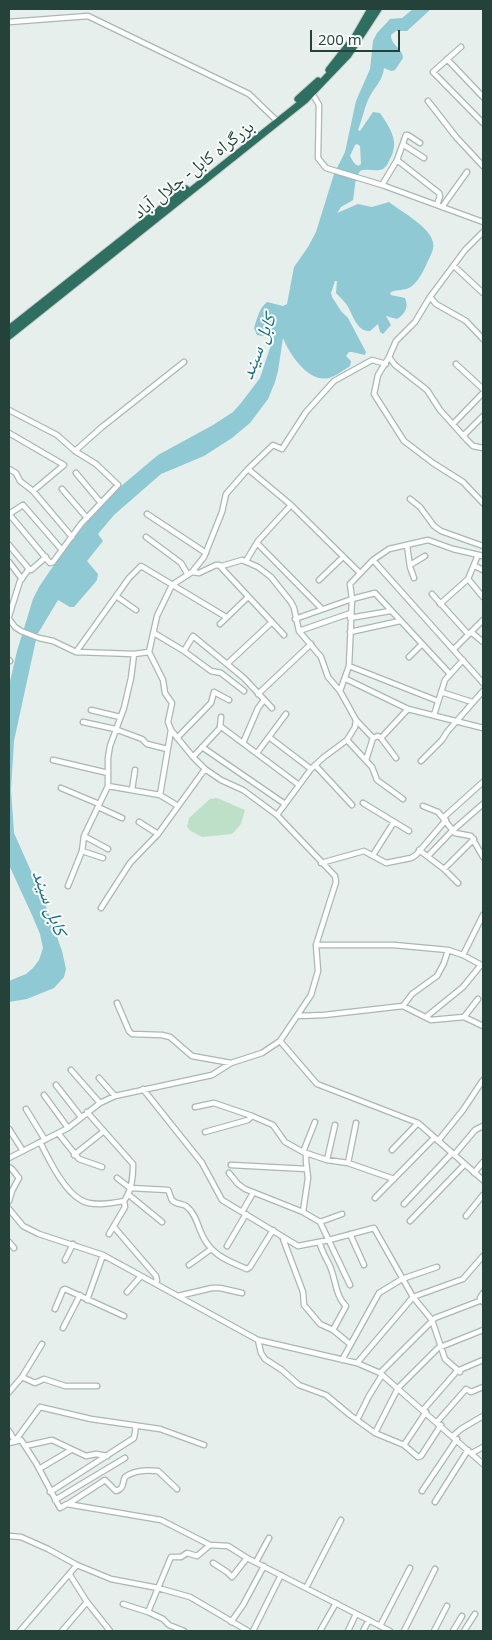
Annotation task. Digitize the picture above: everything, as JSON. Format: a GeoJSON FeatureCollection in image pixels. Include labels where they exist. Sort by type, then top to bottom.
{"type":"FeatureCollection","features":[{"type":"Feature","properties":{"kind":"highway","name":"بزرگراه کابل- جلال آباد"},"geometry":{"type":"LineString","coordinates":[[9,329],[34,312],[303,98],[349,46],[371,9]]}},
{"type":"Feature","properties":{"kind":"highway","name":"بزرگراه کابل- جلال آباد"},"geometry":{"type":"LineString","coordinates":[[303,98],[312,93],[348,55],[378,9]]}},
{"type":"Feature","properties":{"kind":"highway","name":"بزرگراه کابل- جلال آباد"},"geometry":{"type":"LineString","coordinates":[[9,336],[34,312]]}},
{"type":"Feature","properties":{"kind":"street"},"geometry":{"type":"LineString","coordinates":[[9,22],[88,16],[249,94],[279,118]]}},
{"type":"Feature","properties":{"kind":"street"},"geometry":{"type":"LineString","coordinates":[[461,46],[433,70],[433,73],[483,123]]}},
{"type":"Feature","properties":{"kind":"street"},"geometry":{"type":"LineString","coordinates":[[447,59],[483,97]]}},
{"type":"Feature","properties":{"kind":"street"},"geometry":{"type":"LineString","coordinates":[[312,93],[319,105],[318,158],[326,168],[382,185],[483,222]]}},
{"type":"Feature","properties":{"kind":"street"},"geometry":{"type":"LineString","coordinates":[[428,101],[456,137],[483,166]]}},
{"type":"Feature","properties":{"kind":"street"},"geometry":{"type":"LineString","coordinates":[[382,185],[397,160],[407,135],[420,143]]}},
{"type":"Feature","properties":{"kind":"street"},"geometry":{"type":"LineString","coordinates":[[404,145],[424,158]]}},
{"type":"Feature","properties":{"kind":"street"},"geometry":{"type":"LineString","coordinates":[[397,160],[439,193],[439,206]]}},
{"type":"Feature","properties":{"kind":"street"},"geometry":{"type":"LineString","coordinates":[[439,206],[466,172]]}},
{"type":"Feature","properties":{"kind":"street"},"geometry":{"type":"LineString","coordinates":[[483,232],[465,250],[430,297],[415,322],[396,340],[386,364],[378,375],[374,394],[404,442],[462,482],[483,503]]}},
{"type":"Feature","properties":{"kind":"street"},"geometry":{"type":"LineString","coordinates":[[454,266],[483,293]]}},
{"type":"Feature","properties":{"kind":"street"},"geometry":{"type":"LineString","coordinates":[[430,297],[436,304],[466,321],[483,339]]}},
{"type":"Feature","properties":{"kind":"street"},"geometry":{"type":"LineString","coordinates":[[389,357],[394,365],[427,390],[440,410],[463,436],[474,446],[483,448]]}},
{"type":"Feature","properties":{"kind":"street"},"geometry":{"type":"LineString","coordinates":[[9,1158],[68,1128],[100,1103],[115,1096],[212,1075],[231,1063],[262,1053],[280,1041],[311,995],[318,971],[316,945],[336,882],[335,876],[278,815],[244,790],[221,780],[205,769],[177,738],[168,722],[172,703],[165,693],[163,680],[149,652],[157,616],[172,585],[190,574],[206,553],[222,512],[226,494],[248,469],[273,446],[282,449],[306,412],[334,381],[372,360],[386,364]]}},
{"type":"Feature","properties":{"kind":"street"},"geometry":{"type":"LineString","coordinates":[[75,451],[102,427],[184,362]]}},
{"type":"Feature","properties":{"kind":"street"},"geometry":{"type":"LineString","coordinates":[[456,364],[483,389]]}},
{"type":"Feature","properties":{"kind":"street"},"geometry":{"type":"LineString","coordinates":[[453,424],[483,393]]}},
{"type":"Feature","properties":{"kind":"street"},"geometry":{"type":"LineString","coordinates":[[9,410],[57,435],[75,451],[96,464],[118,485],[87,518],[62,550],[51,563],[9,514],[23,505],[62,550]]}},
{"type":"Feature","properties":{"kind":"street"},"geometry":{"type":"LineString","coordinates":[[463,436],[483,416]]}},
{"type":"Feature","properties":{"kind":"street"},"geometry":{"type":"LineString","coordinates":[[9,432],[64,465],[33,490]]}},
{"type":"Feature","properties":{"kind":"street"},"geometry":{"type":"LineString","coordinates":[[9,469],[16,473],[20,481],[33,490],[72,537]]}},
{"type":"Feature","properties":{"kind":"street"},"geometry":{"type":"LineString","coordinates":[[248,469],[291,505],[360,573]]}},
{"type":"Feature","properties":{"kind":"street"},"geometry":{"type":"LineString","coordinates":[[76,473],[101,503]]}},
{"type":"Feature","properties":{"kind":"street"},"geometry":{"type":"LineString","coordinates":[[62,489],[87,518]]}},
{"type":"Feature","properties":{"kind":"street"},"geometry":{"type":"LineString","coordinates":[[410,499],[420,507],[434,526],[441,531],[483,546]]}},
{"type":"Feature","properties":{"kind":"street"},"geometry":{"type":"LineString","coordinates":[[246,561],[257,543],[291,505]]}},
{"type":"Feature","properties":{"kind":"street"},"geometry":{"type":"LineString","coordinates":[[147,514],[206,553]]}},
{"type":"Feature","properties":{"kind":"street"},"geometry":{"type":"LineString","coordinates":[[146,537],[181,562],[190,574]]}},
{"type":"Feature","properties":{"kind":"street"},"geometry":{"type":"LineString","coordinates":[[340,691],[346,679],[349,666],[352,599],[350,584],[373,560],[389,549],[428,540],[481,556],[468,580],[440,604]]}},
{"type":"Feature","properties":{"kind":"street"},"geometry":{"type":"LineString","coordinates":[[257,543],[322,609]]}},
{"type":"Feature","properties":{"kind":"street"},"geometry":{"type":"LineString","coordinates":[[9,545],[29,569]]}},
{"type":"Feature","properties":{"kind":"street"},"geometry":{"type":"LineString","coordinates":[[407,545],[414,578]]}},
{"type":"Feature","properties":{"kind":"street"},"geometry":{"type":"LineString","coordinates":[[410,564],[425,556]]}},
{"type":"Feature","properties":{"kind":"street"},"geometry":{"type":"LineString","coordinates":[[46,557],[31,570],[29,569],[22,579],[9,618],[15,627],[76,652],[134,654],[149,652]]}},
{"type":"Feature","properties":{"kind":"street"},"geometry":{"type":"LineString","coordinates":[[319,580],[343,557]]}},
{"type":"Feature","properties":{"kind":"street"},"geometry":{"type":"LineString","coordinates":[[190,574],[199,573],[238,560],[246,561],[271,577],[294,608],[299,631],[321,657],[328,677],[340,691],[356,720],[373,738]]}},
{"type":"Feature","properties":{"kind":"street"},"geometry":{"type":"LineString","coordinates":[[373,560],[483,683]]}},
{"type":"Feature","properties":{"kind":"street"},"geometry":{"type":"LineString","coordinates":[[9,562],[22,579]]}},
{"type":"Feature","properties":{"kind":"street"},"geometry":{"type":"LineString","coordinates":[[219,565],[284,635]]}},
{"type":"Feature","properties":{"kind":"street"},"geometry":{"type":"LineString","coordinates":[[76,652],[129,578],[141,566],[226,617]]}},
{"type":"Feature","properties":{"kind":"street"},"geometry":{"type":"LineString","coordinates":[[475,566],[483,570]]}},
{"type":"Feature","properties":{"kind":"street"},"geometry":{"type":"LineString","coordinates":[[468,580],[483,597]]}},
{"type":"Feature","properties":{"kind":"street"},"geometry":{"type":"LineString","coordinates":[[9,591],[15,597]]}},
{"type":"Feature","properties":{"kind":"street"},"geometry":{"type":"LineString","coordinates":[[296,618],[375,593],[450,674]]}},
{"type":"Feature","properties":{"kind":"street"},"geometry":{"type":"LineString","coordinates":[[432,594],[470,633],[483,642]]}},
{"type":"Feature","properties":{"kind":"street"},"geometry":{"type":"LineString","coordinates":[[116,596],[136,610]]}},
{"type":"Feature","properties":{"kind":"street"},"geometry":{"type":"LineString","coordinates":[[220,624],[248,597]]}},
{"type":"Feature","properties":{"kind":"street"},"geometry":{"type":"LineString","coordinates":[[299,631],[350,616],[390,611]]}},
{"type":"Feature","properties":{"kind":"street"},"geometry":{"type":"LineString","coordinates":[[454,650],[483,620]]}},
{"type":"Feature","properties":{"kind":"street"},"geometry":{"type":"LineString","coordinates":[[350,632],[400,621]]}},
{"type":"Feature","properties":{"kind":"street"},"geometry":{"type":"LineString","coordinates":[[227,664],[272,622]]}},
{"type":"Feature","properties":{"kind":"street"},"geometry":{"type":"LineString","coordinates":[[154,634],[184,651],[211,671],[219,672],[244,691]]}},
{"type":"Feature","properties":{"kind":"street"},"geometry":{"type":"LineString","coordinates":[[184,651],[192,635],[256,690],[272,708]]}},
{"type":"Feature","properties":{"kind":"street"},"geometry":{"type":"LineString","coordinates":[[258,694],[310,644]]}},
{"type":"Feature","properties":{"kind":"street"},"geometry":{"type":"LineString","coordinates":[[409,657],[422,644]]}},
{"type":"Feature","properties":{"kind":"street"},"geometry":{"type":"LineString","coordinates":[[68,886],[82,851],[84,836],[108,786],[108,758],[115,729],[124,708],[134,654]]}},
{"type":"Feature","properties":{"kind":"street"},"geometry":{"type":"LineString","coordinates":[[434,714],[445,680],[463,660]]}},
{"type":"Feature","properties":{"kind":"street"},"geometry":{"type":"LineString","coordinates":[[349,666],[438,700]]}},
{"type":"Feature","properties":{"kind":"street"},"geometry":{"type":"LineString","coordinates":[[346,679],[408,709],[458,720],[483,728]]}},
{"type":"Feature","properties":{"kind":"street"},"geometry":{"type":"LineString","coordinates":[[422,761],[483,691]]}},
{"type":"Feature","properties":{"kind":"street"},"geometry":{"type":"LineString","coordinates":[[177,738],[211,703],[214,692],[229,700]]}},
{"type":"Feature","properties":{"kind":"street"},"geometry":{"type":"LineString","coordinates":[[441,692],[472,702]]}},
{"type":"Feature","properties":{"kind":"street"},"geometry":{"type":"LineString","coordinates":[[244,743],[258,708],[264,700]]}},
{"type":"Feature","properties":{"kind":"street"},"geometry":{"type":"LineString","coordinates":[[381,738],[408,709]]}},
{"type":"Feature","properties":{"kind":"street"},"geometry":{"type":"LineString","coordinates":[[91,710],[120,717]]}},
{"type":"Feature","properties":{"kind":"street"},"geometry":{"type":"LineString","coordinates":[[257,753],[286,714]]}},
{"type":"Feature","properties":{"kind":"street"},"geometry":{"type":"LineString","coordinates":[[193,757],[220,726],[221,717]]}},
{"type":"Feature","properties":{"kind":"street"},"geometry":{"type":"LineString","coordinates":[[278,815],[313,767],[347,740],[355,727],[356,720]]}},
{"type":"Feature","properties":{"kind":"street"},"geometry":{"type":"LineString","coordinates":[[83,722],[115,729],[142,738],[147,744],[167,749]]}},
{"type":"Feature","properties":{"kind":"street"},"geometry":{"type":"LineString","coordinates":[[220,726],[299,785]]}},
{"type":"Feature","properties":{"kind":"street"},"geometry":{"type":"LineString","coordinates":[[160,795],[171,730]]}},
{"type":"Feature","properties":{"kind":"street"},"geometry":{"type":"LineString","coordinates":[[373,738],[378,736],[381,738],[396,758]]}},
{"type":"Feature","properties":{"kind":"street"},"geometry":{"type":"LineString","coordinates":[[269,737],[313,767],[352,805]]}},
{"type":"Feature","properties":{"kind":"street"},"geometry":{"type":"LineString","coordinates":[[366,760],[373,738]]}},
{"type":"Feature","properties":{"kind":"street"},"geometry":{"type":"LineString","coordinates":[[347,740],[372,767],[377,780],[403,799]]}},
{"type":"Feature","properties":{"kind":"street"},"geometry":{"type":"LineString","coordinates":[[202,747],[285,804]]}},
{"type":"Feature","properties":{"kind":"street"},"geometry":{"type":"LineString","coordinates":[[54,760],[108,773]]}},
{"type":"Feature","properties":{"kind":"street"},"geometry":{"type":"LineString","coordinates":[[101,908],[130,863],[158,834],[205,769]]}},
{"type":"Feature","properties":{"kind":"street"},"geometry":{"type":"LineString","coordinates":[[132,790],[135,770]]}},
{"type":"Feature","properties":{"kind":"street"},"geometry":{"type":"LineString","coordinates":[[321,863],[364,851],[388,863],[411,858],[445,818],[483,782]]}},
{"type":"Feature","properties":{"kind":"street"},"geometry":{"type":"LineString","coordinates":[[108,786],[160,795],[178,806]]}},
{"type":"Feature","properties":{"kind":"street"},"geometry":{"type":"LineString","coordinates":[[61,788],[122,818]]}},
{"type":"Feature","properties":{"kind":"street"},"geometry":{"type":"LineString","coordinates":[[363,803],[409,832]]}},
{"type":"Feature","properties":{"kind":"street"},"geometry":{"type":"LineString","coordinates":[[428,856],[452,830],[483,804]]}},
{"type":"Feature","properties":{"kind":"street"},"geometry":{"type":"LineString","coordinates":[[423,806],[438,812],[445,818],[452,830],[471,836],[483,857]]}},
{"type":"Feature","properties":{"kind":"street"},"geometry":{"type":"LineString","coordinates":[[139,822],[158,834]]}},
{"type":"Feature","properties":{"kind":"street"},"geometry":{"type":"LineString","coordinates":[[373,856],[394,822]]}},
{"type":"Feature","properties":{"kind":"street"},"geometry":{"type":"LineString","coordinates":[[84,836],[108,849]]}},
{"type":"Feature","properties":{"kind":"street"},"geometry":{"type":"LineString","coordinates":[[444,869],[474,839]]}},
{"type":"Feature","properties":{"kind":"street"},"geometry":{"type":"LineString","coordinates":[[419,850],[444,869],[458,883]]}},
{"type":"Feature","properties":{"kind":"street"},"geometry":{"type":"LineString","coordinates":[[82,851],[104,858]]}},
{"type":"Feature","properties":{"kind":"street"},"geometry":{"type":"LineString","coordinates":[[462,955],[483,916]]}},
{"type":"Feature","properties":{"kind":"street"},"geometry":{"type":"LineString","coordinates":[[316,945],[394,945],[448,950],[482,966],[463,987],[426,1017]]}},
{"type":"Feature","properties":{"kind":"street"},"geometry":{"type":"LineString","coordinates":[[403,1006],[412,994],[437,976],[448,950]]}},
{"type":"Feature","properties":{"kind":"street"},"geometry":{"type":"LineString","coordinates":[[464,1017],[478,999]]}},
{"type":"Feature","properties":{"kind":"street"},"geometry":{"type":"LineString","coordinates":[[117,1003],[132,1034],[170,1037],[192,1056],[231,1063]]}},
{"type":"Feature","properties":{"kind":"street"},"geometry":{"type":"LineString","coordinates":[[298,1016],[403,1006],[431,1020],[464,1017],[483,1026]]}},
{"type":"Feature","properties":{"kind":"street"},"geometry":{"type":"LineString","coordinates":[[280,1041],[318,1084],[418,1124],[483,1180]]}},
{"type":"Feature","properties":{"kind":"street"},"geometry":{"type":"LineString","coordinates":[[71,1070],[100,1103]]}},
{"type":"Feature","properties":{"kind":"street"},"geometry":{"type":"LineString","coordinates":[[99,1078],[115,1096]]}},
{"type":"Feature","properties":{"kind":"street"},"geometry":{"type":"LineString","coordinates":[[375,1198],[436,1140],[463,1110],[483,1080]]}},
{"type":"Feature","properties":{"kind":"street"},"geometry":{"type":"LineString","coordinates":[[56,1085],[81,1117]]}},
{"type":"Feature","properties":{"kind":"street"},"geometry":{"type":"LineString","coordinates":[[143,1089],[202,1164],[222,1200],[298,1246],[374,1228],[413,1297],[432,1320],[444,1359],[458,1372]]}},
{"type":"Feature","properties":{"kind":"street"},"geometry":{"type":"LineString","coordinates":[[44,1096],[68,1128]]}},
{"type":"Feature","properties":{"kind":"street"},"geometry":{"type":"LineString","coordinates":[[195,1107],[214,1103],[252,1116],[273,1125],[285,1142],[305,1152],[327,1160],[348,1163],[394,1179]]}},
{"type":"Feature","properties":{"kind":"street"},"geometry":{"type":"LineString","coordinates":[[26,1109],[45,1140]]}},
{"type":"Feature","properties":{"kind":"street"},"geometry":{"type":"LineString","coordinates":[[40,1142],[53,1167],[69,1189],[82,1201],[110,1205],[124,1201],[129,1195],[133,1164],[88,1112]]}},
{"type":"Feature","properties":{"kind":"street"},"geometry":{"type":"LineString","coordinates":[[205,1132],[248,1120],[252,1116]]}},
{"type":"Feature","properties":{"kind":"street"},"geometry":{"type":"LineString","coordinates":[[302,1212],[308,1178],[305,1152],[315,1122]]}},
{"type":"Feature","properties":{"kind":"street"},"geometry":{"type":"LineString","coordinates":[[348,1163],[356,1123]]}},
{"type":"Feature","properties":{"kind":"street"},"geometry":{"type":"LineString","coordinates":[[392,1150],[418,1124]]}},
{"type":"Feature","properties":{"kind":"street"},"geometry":{"type":"LineString","coordinates":[[327,1160],[335,1125]]}},
{"type":"Feature","properties":{"kind":"street"},"geometry":{"type":"LineString","coordinates":[[404,1204],[475,1130],[483,1126]]}},
{"type":"Feature","properties":{"kind":"street"},"geometry":{"type":"LineString","coordinates":[[9,1129],[23,1152]]}},
{"type":"Feature","properties":{"kind":"street"},"geometry":{"type":"LineString","coordinates":[[74,1155],[104,1131]]}},
{"type":"Feature","properties":{"kind":"street"},"geometry":{"type":"LineString","coordinates":[[58,1133],[79,1159],[102,1167]]}},
{"type":"Feature","properties":{"kind":"street"},"geometry":{"type":"LineString","coordinates":[[474,1172],[483,1162]]}},
{"type":"Feature","properties":{"kind":"street"},"geometry":{"type":"LineString","coordinates":[[410,1221],[465,1164]]}},
{"type":"Feature","properties":{"kind":"street"},"geometry":{"type":"LineString","coordinates":[[231,1165],[307,1169]]}},
{"type":"Feature","properties":{"kind":"street"},"geometry":{"type":"LineString","coordinates":[[9,1167],[19,1178],[9,1201]]}},
{"type":"Feature","properties":{"kind":"street"},"geometry":{"type":"LineString","coordinates":[[229,1173],[238,1184],[253,1193],[264,1195],[320,1222],[350,1285]]}},
{"type":"Feature","properties":{"kind":"street"},"geometry":{"type":"LineString","coordinates":[[117,1178],[130,1188],[168,1190],[171,1199],[175,1203],[186,1206],[197,1221],[200,1231],[211,1249],[220,1258],[247,1269],[249,1269],[273,1230]]}},
{"type":"Feature","properties":{"kind":"street"},"geometry":{"type":"LineString","coordinates":[[227,1246],[253,1193]]}},
{"type":"Feature","properties":{"kind":"street"},"geometry":{"type":"LineString","coordinates":[[129,1195],[162,1222]]}},
{"type":"Feature","properties":{"kind":"street"},"geometry":{"type":"LineString","coordinates":[[466,1216],[483,1195]]}},
{"type":"Feature","properties":{"kind":"street"},"geometry":{"type":"LineString","coordinates":[[109,1234],[125,1207],[124,1201]]}},
{"type":"Feature","properties":{"kind":"street"},"geometry":{"type":"LineString","coordinates":[[9,1209],[23,1226],[39,1234],[103,1255],[258,1340],[357,1364],[381,1374],[483,1464]]}},
{"type":"Feature","properties":{"kind":"street"},"geometry":{"type":"LineString","coordinates":[[320,1222],[342,1214]]}},
{"type":"Feature","properties":{"kind":"street"},"geometry":{"type":"LineString","coordinates":[[114,1227],[156,1276],[157,1281],[155,1283]]}},
{"type":"Feature","properties":{"kind":"street"},"geometry":{"type":"LineString","coordinates":[[350,1234],[364,1266]]}},
{"type":"Feature","properties":{"kind":"street"},"geometry":{"type":"LineString","coordinates":[[282,1236],[303,1292],[304,1304],[320,1324],[333,1330],[350,1344]]}},
{"type":"Feature","properties":{"kind":"street"},"geometry":{"type":"LineString","coordinates":[[9,1242],[14,1248]]}},
{"type":"Feature","properties":{"kind":"street"},"geometry":{"type":"LineString","coordinates":[[319,1242],[329,1264],[340,1299],[346,1306],[333,1330]]}},
{"type":"Feature","properties":{"kind":"street"},"geometry":{"type":"LineString","coordinates":[[65,1260],[73,1244]]}},
{"type":"Feature","properties":{"kind":"street"},"geometry":{"type":"LineString","coordinates":[[190,1265],[211,1249]]}},
{"type":"Feature","properties":{"kind":"street"},"geometry":{"type":"LineString","coordinates":[[87,1300],[103,1255]]}},
{"type":"Feature","properties":{"kind":"street"},"geometry":{"type":"LineString","coordinates":[[357,1364],[413,1297],[463,1279],[483,1256]]}},
{"type":"Feature","properties":{"kind":"street"},"geometry":{"type":"LineString","coordinates":[[342,1360],[379,1293],[402,1279],[437,1267]]}},
{"type":"Feature","properties":{"kind":"street"},"geometry":{"type":"LineString","coordinates":[[126,1292],[141,1276]]}},
{"type":"Feature","properties":{"kind":"street"},"geometry":{"type":"LineString","coordinates":[[178,1296],[212,1288],[242,1293]]}},
{"type":"Feature","properties":{"kind":"street"},"geometry":{"type":"LineString","coordinates":[[55,1309],[64,1290],[80,1295],[124,1316]]}},
{"type":"Feature","properties":{"kind":"street"},"geometry":{"type":"LineString","coordinates":[[357,1420],[381,1374],[432,1320],[483,1301],[480,1296],[483,1293]]}},
{"type":"Feature","properties":{"kind":"street"},"geometry":{"type":"LineString","coordinates":[[63,1328],[80,1295]]}},
{"type":"Feature","properties":{"kind":"street"},"geometry":{"type":"LineString","coordinates":[[375,1433],[398,1388],[438,1348],[483,1330]]}},
{"type":"Feature","properties":{"kind":"street"},"geometry":{"type":"LineString","coordinates":[[258,1340],[261,1354],[265,1359],[282,1370],[299,1385],[326,1395],[375,1433],[404,1445],[419,1457],[442,1426]]}},
{"type":"Feature","properties":{"kind":"street"},"geometry":{"type":"LineString","coordinates":[[9,1392],[22,1377],[42,1344]]}},
{"type":"Feature","properties":{"kind":"street"},"geometry":{"type":"LineString","coordinates":[[404,1445],[424,1411],[458,1372],[483,1360]]}},
{"type":"Feature","properties":{"kind":"street"},"geometry":{"type":"LineString","coordinates":[[22,1377],[35,1383],[44,1379],[65,1386],[97,1386]]}},
{"type":"Feature","properties":{"kind":"street"},"geometry":{"type":"LineString","coordinates":[[437,1422],[466,1389],[471,1392],[483,1388]]}},
{"type":"Feature","properties":{"kind":"street"},"geometry":{"type":"LineString","coordinates":[[15,1442],[40,1407],[65,1414],[160,1429],[204,1445]]}},
{"type":"Feature","properties":{"kind":"street"},"geometry":{"type":"LineString","coordinates":[[422,1492],[461,1429],[483,1416]]}},
{"type":"Feature","properties":{"kind":"street"},"geometry":{"type":"LineString","coordinates":[[50,1492],[134,1438],[136,1426]]}},
{"type":"Feature","properties":{"kind":"street"},"geometry":{"type":"LineString","coordinates":[[9,1432],[15,1442]]}},
{"type":"Feature","properties":{"kind":"street"},"geometry":{"type":"LineString","coordinates":[[9,1443],[21,1440],[60,1508],[105,1480],[116,1491],[121,1490],[125,1476],[146,1470],[158,1471],[177,1489]]}},
{"type":"Feature","properties":{"kind":"street"},"geometry":{"type":"LineString","coordinates":[[25,1446],[52,1440],[86,1456],[96,1454],[107,1456]]}},
{"type":"Feature","properties":{"kind":"street"},"geometry":{"type":"LineString","coordinates":[[435,1502],[470,1452],[483,1447]]}},
{"type":"Feature","properties":{"kind":"street"},"geometry":{"type":"LineString","coordinates":[[39,1469],[71,1450]]}},
{"type":"Feature","properties":{"kind":"street"},"geometry":{"type":"LineString","coordinates":[[55,1500],[125,1458]]}},
{"type":"Feature","properties":{"kind":"street"},"geometry":{"type":"LineString","coordinates":[[67,1504],[161,1520],[210,1545],[228,1546],[247,1558],[390,1631]]}},
{"type":"Feature","properties":{"kind":"street"},"geometry":{"type":"LineString","coordinates":[[306,1588],[341,1520]]}},
{"type":"Feature","properties":{"kind":"street"},"geometry":{"type":"LineString","coordinates":[[9,1536],[21,1537],[77,1565],[111,1579],[158,1588],[190,1598],[248,1631]]}},
{"type":"Feature","properties":{"kind":"street"},"geometry":{"type":"LineString","coordinates":[[256,1562],[269,1538]]}},
{"type":"Feature","properties":{"kind":"street"},"geometry":{"type":"LineString","coordinates":[[148,1612],[171,1557],[181,1557],[187,1553],[197,1556],[210,1545]]}},
{"type":"Feature","properties":{"kind":"street"},"geometry":{"type":"LineString","coordinates":[[213,1563],[232,1577],[247,1558]]}},
{"type":"Feature","properties":{"kind":"street"},"geometry":{"type":"LineString","coordinates":[[21,1630],[77,1565]]}},
{"type":"Feature","properties":{"kind":"street"},"geometry":{"type":"LineString","coordinates":[[232,1622],[264,1566]]}},
{"type":"Feature","properties":{"kind":"street"},"geometry":{"type":"LineString","coordinates":[[382,1628],[410,1568]]}},
{"type":"Feature","properties":{"kind":"street"},"geometry":{"type":"LineString","coordinates":[[404,1631],[435,1569]]}},
{"type":"Feature","properties":{"kind":"street"},"geometry":{"type":"LineString","coordinates":[[70,1575],[87,1602],[110,1631]]}},
{"type":"Feature","properties":{"kind":"street"},"geometry":{"type":"LineString","coordinates":[[253,1631],[281,1575]]}},
{"type":"Feature","properties":{"kind":"street"},"geometry":{"type":"LineString","coordinates":[[62,1631],[87,1602]]}},
{"type":"Feature","properties":{"kind":"street"},"geometry":{"type":"LineString","coordinates":[[320,1631],[336,1603]]}},
{"type":"Feature","properties":{"kind":"street"},"geometry":{"type":"LineString","coordinates":[[123,1604],[162,1618],[169,1625],[184,1631]]}},
{"type":"Feature","properties":{"kind":"street"},"geometry":{"type":"LineString","coordinates":[[434,1631],[447,1606]]}},
{"type":"Feature","properties":{"kind":"street"},"geometry":{"type":"LineString","coordinates":[[348,1631],[356,1614]]}},
{"type":"Feature","properties":{"kind":"street"},"geometry":{"type":"LineString","coordinates":[[464,1631],[475,1614]]}},
{"type":"Feature","properties":{"kind":"street"},"geometry":{"type":"LineString","coordinates":[[453,1631],[462,1616]]}},
{"type":"Feature","properties":{"kind":"street"},"geometry":{"type":"LineString","coordinates":[[363,1631],[369,1620]]}},
{"type":"Feature","properties":{"kind":"street"},"geometry":{"type":"LineString","coordinates":[[21,1630],[27,1631]]}},
{"type":"Feature","properties":{"kind":"green space"},"geometry":{"type":"Polygon","coordinates":[[[217,798],[245,810],[241,824],[232,834],[202,837],[191,831],[187,827],[189,818],[210,799],[217,798]]]}},
{"type":"Feature","properties":{"kind":"water"},"geometry":{"type":"Polygon","coordinates":[[[413,9],[431,9],[407,31],[396,31],[391,35],[403,58],[395,70],[391,71],[384,68],[382,77],[368,100],[358,130],[360,131],[373,112],[380,113],[394,140],[393,152],[383,169],[360,171],[356,178],[353,200],[341,207],[337,213],[358,204],[372,207],[389,202],[424,228],[433,242],[432,252],[422,273],[414,284],[409,288],[390,293],[391,295],[405,298],[406,307],[404,313],[397,319],[386,316],[391,325],[383,334],[380,332],[378,324],[370,331],[366,331],[359,326],[347,305],[336,293],[337,281],[335,281],[331,293],[332,297],[348,318],[366,352],[365,355],[349,352],[346,356],[351,361],[350,366],[332,377],[321,378],[314,376],[300,366],[283,338],[275,382],[268,399],[250,423],[232,438],[204,456],[161,474],[114,515],[98,534],[103,541],[87,561],[98,574],[97,580],[74,607],[70,607],[58,600],[37,635],[14,741],[11,790],[14,833],[43,898],[62,951],[66,969],[64,977],[54,988],[27,999],[9,1002],[9,981],[26,974],[33,968],[39,960],[43,948],[40,934],[9,865],[9,686],[17,651],[33,599],[66,547],[120,487],[158,455],[233,412],[260,378],[274,336],[273,334],[257,335],[254,328],[259,314],[267,302],[283,306],[287,304],[294,267],[316,232],[334,174],[345,152],[356,101],[370,69],[373,41],[377,33],[390,19],[402,18],[413,9]],[[355,145],[350,156],[358,166],[361,164],[360,146],[355,145]]]}},
{"type":"Feature","properties":{"kind":"water label","name":"کابل سيند"},"geometry":{"type":"Point","coordinates":[259,347]}},
{"type":"Feature","properties":{"kind":"water label","name":"کابل سيند"},"geometry":{"type":"Point","coordinates":[49,903]}}]}
